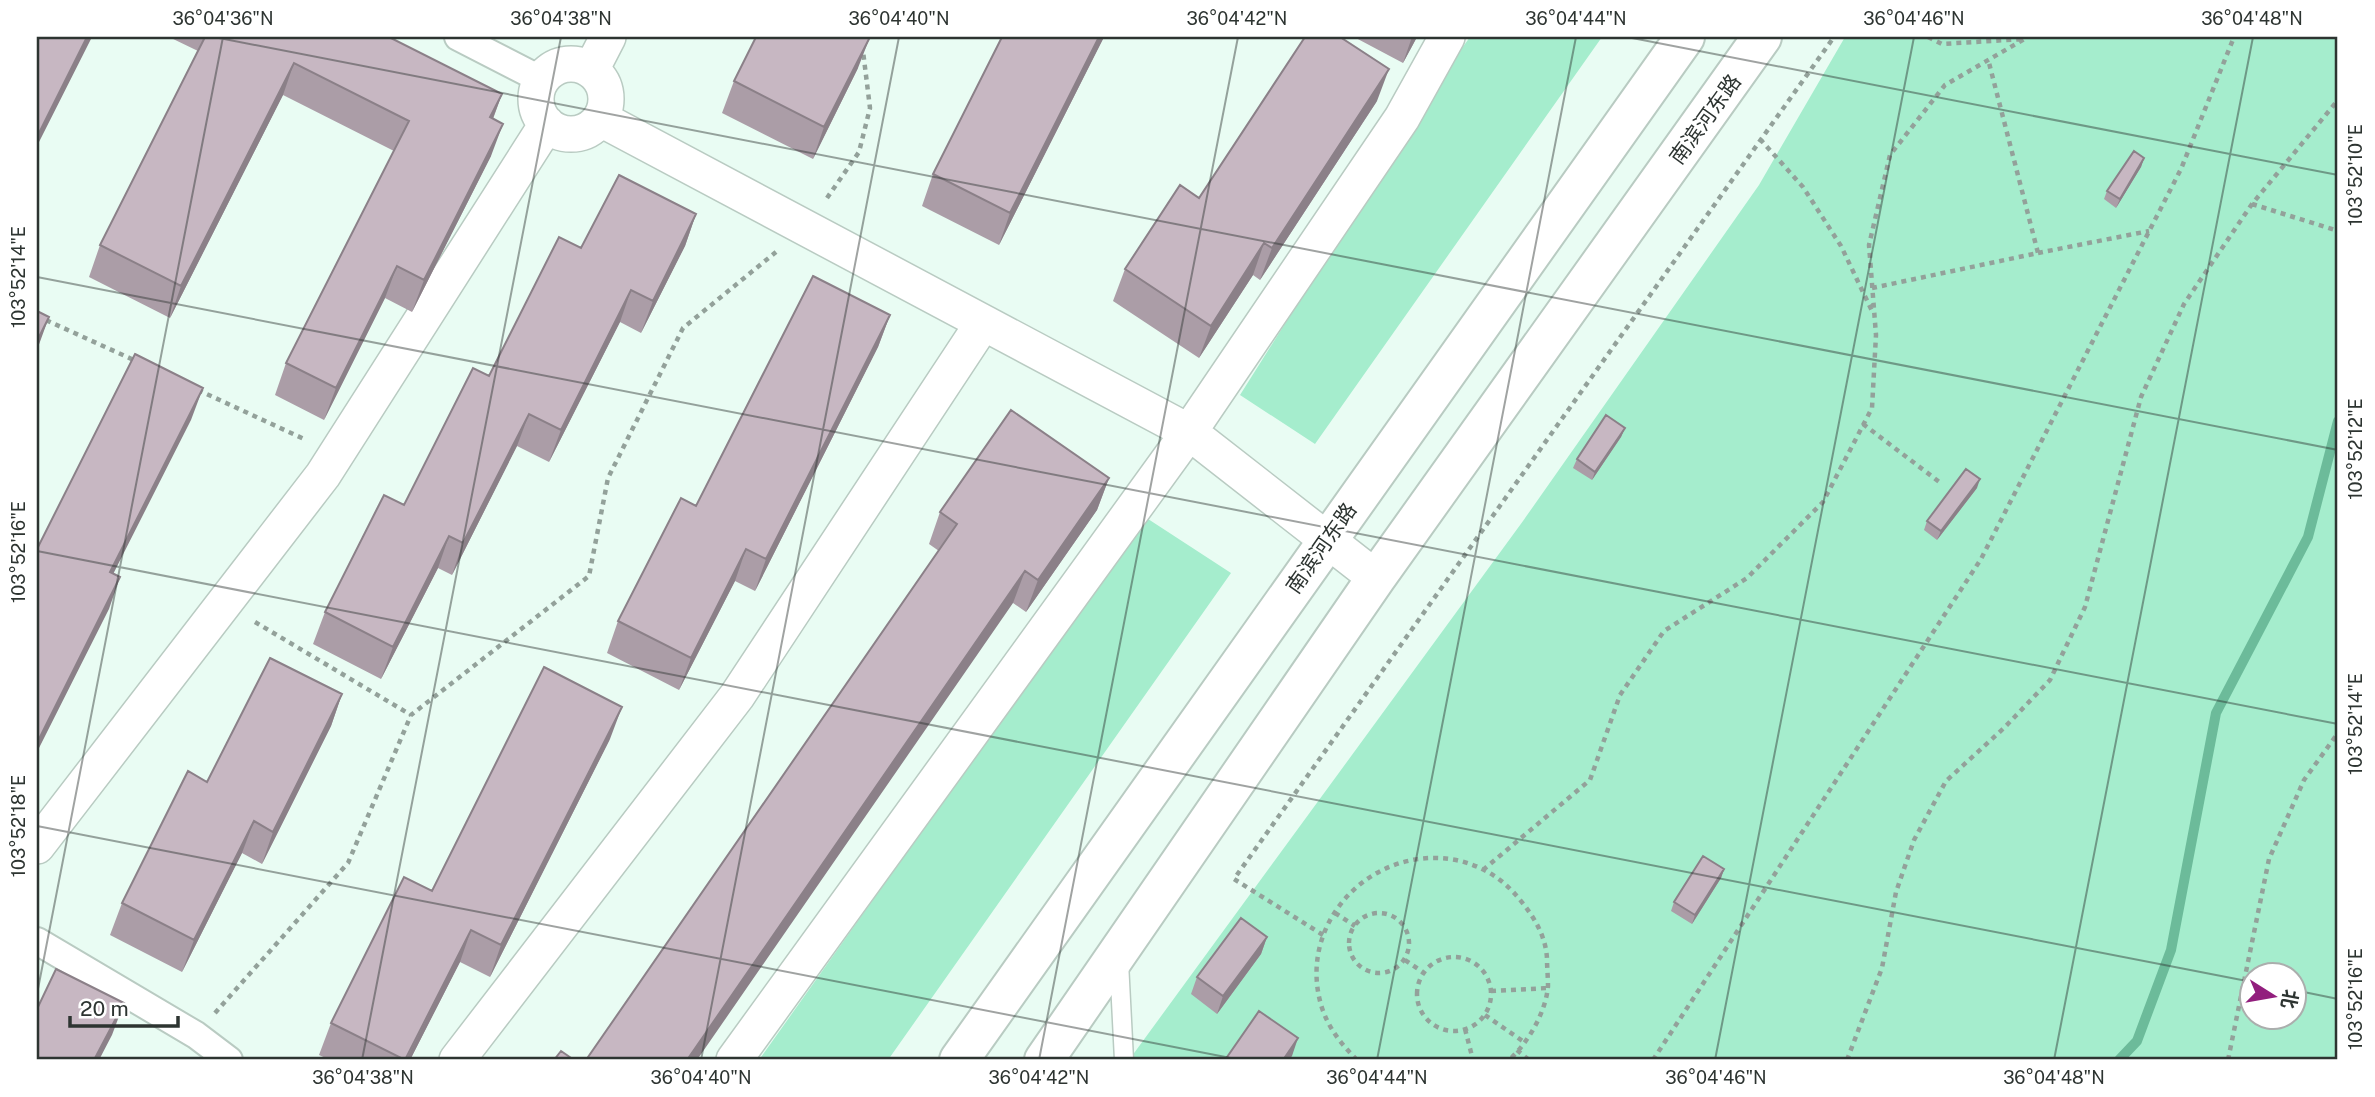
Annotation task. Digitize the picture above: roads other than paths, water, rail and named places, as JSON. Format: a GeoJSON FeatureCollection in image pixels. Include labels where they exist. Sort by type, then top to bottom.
{"type":"FeatureCollection","features":[{"type":"Feature","properties":{"kind":"main road","name":"南滨河东路"},"geometry":{"type":"LineString","coordinates":[[959,1060],[1685,37]]}},
{"type":"Feature","properties":{"kind":"main road","name":"南滨河东路"},"geometry":{"type":"LineString","coordinates":[[1044,1060],[1376,578],[1762,37]]}},
{"type":"Feature","properties":{"kind":"street"},"geometry":{"type":"LineString","coordinates":[[458,37],[542,80]]}},
{"type":"Feature","properties":{"kind":"street"},"geometry":{"type":"LineString","coordinates":[[591,70],[608,37]]}},
{"type":"Feature","properties":{"kind":"street"},"geometry":{"type":"LineString","coordinates":[[734,1060],[1189,432],[1402,118],[1447,37]]}},
{"type":"Feature","properties":{"kind":"street"},"geometry":{"type":"LineString","coordinates":[[564,64],[591,70],[600,79],[606,92],[606,106],[601,119],[578,134],[564,134],[552,129],[542,119],[537,106],[537,92],[542,80],[552,70],[564,64]]}},
{"type":"Feature","properties":{"kind":"street"},"geometry":{"type":"LineString","coordinates":[[601,119],[1189,432],[1376,578]]}},
{"type":"Feature","properties":{"kind":"street"},"geometry":{"type":"LineString","coordinates":[[37,846],[337,454],[547,124]]}},
{"type":"Feature","properties":{"kind":"street"},"geometry":{"type":"LineString","coordinates":[[457,1060],[737,695],[984,323]]}},
{"type":"Feature","properties":{"kind":"street"},"geometry":{"type":"LineString","coordinates":[[37,941],[196,1035],[229,1060]]}},
{"type":"Feature","properties":{"kind":"lane"},"geometry":{"type":"LineString","coordinates":[[1118,952],[1124,1060]]}},
{"type":"Feature","properties":{"kind":"waterway"},"geometry":{"type":"LineString","coordinates":[[2119,1060],[2137,1041],[2171,950],[2216,713],[2308,537],[2338,421]]}}]}
